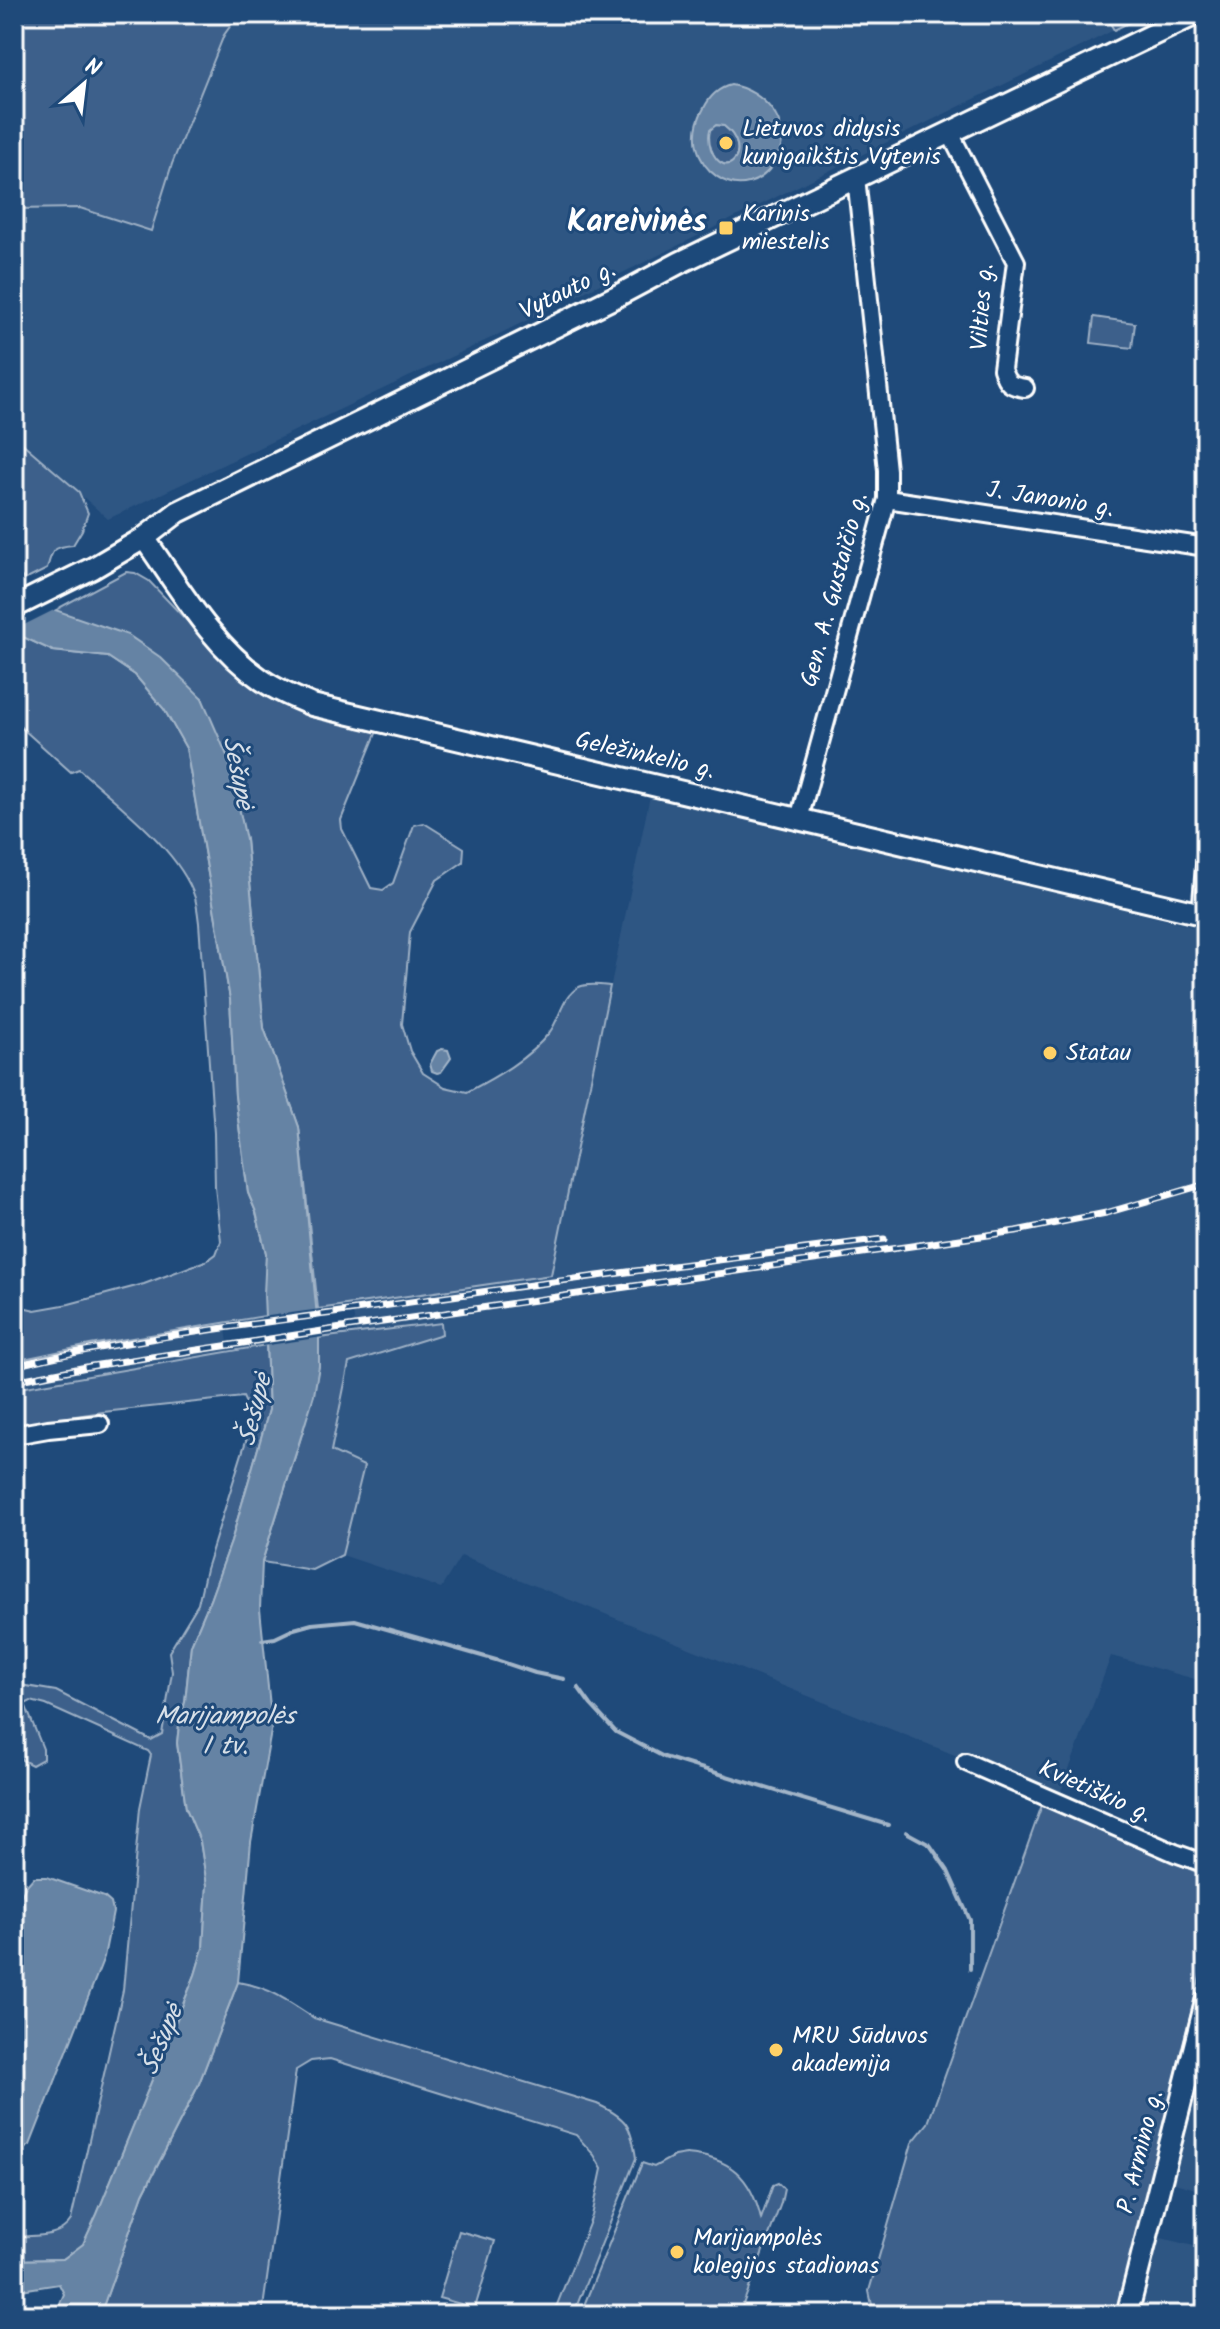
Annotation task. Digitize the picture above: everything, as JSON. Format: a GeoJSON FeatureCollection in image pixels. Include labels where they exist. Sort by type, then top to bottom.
{"type":"FeatureCollection","features":[{"type":"Feature","properties":{"kind":"main road","name":"Vytauto g."},"geometry":{"type":"LineString","coordinates":[[14,607],[93,568],[144,538],[178,512],[856,177],[1196,14]]}},
{"type":"Feature","properties":{"kind":"main road","name":"Geležinkelio g."},"geometry":{"type":"LineString","coordinates":[[144,538],[225,647],[259,678],[312,705],[1204,916]]}},
{"type":"Feature","properties":{"kind":"main road","name":"P. Armino g."},"geometry":{"type":"LineString","coordinates":[[1127,2315],[1206,2002]]}},
{"type":"Feature","properties":{"kind":"street","name":"Vilties g."},"geometry":{"type":"LineString","coordinates":[[950,133],[1016,262],[1002,369],[1012,387],[1025,388]]}},
{"type":"Feature","properties":{"kind":"street","name":"Gen. A. Gustaičio g."},"geometry":{"type":"LineString","coordinates":[[799,819],[887,499],[887,470],[856,177]]}},
{"type":"Feature","properties":{"kind":"street","name":"J. Janonio g."},"geometry":{"type":"LineString","coordinates":[[887,499],[1206,547]]}},
{"type":"Feature","properties":{"kind":"street"},"geometry":{"type":"LineString","coordinates":[[1204,916],[1206,852]]}},
{"type":"Feature","properties":{"kind":"street"},"geometry":{"type":"LineString","coordinates":[[14,1435],[100,1424]]}},
{"type":"Feature","properties":{"kind":"street","name":"Kvietiškio g."},"geometry":{"type":"LineString","coordinates":[[966,1762],[1206,1864]]}},
{"type":"Feature","properties":{"kind":"shaded area"},"geometry":{"type":"Polygon","coordinates":[[[14,14],[239,14],[224,35],[172,164],[151,231],[80,208],[14,209],[14,14]]]}},
{"type":"Feature","properties":{"kind":"shaded area"},"geometry":{"type":"Polygon","coordinates":[[[239,14],[1105,14],[1114,30],[491,338],[108,519],[14,436],[14,209],[80,208],[151,231],[172,164],[224,35],[239,14]]]}},
{"type":"Feature","properties":{"kind":"shaded area"},"geometry":{"type":"Polygon","coordinates":[[[1105,14],[1147,14],[1114,30],[1105,14]]]}},
{"type":"Feature","properties":{"kind":"shaded area"},"geometry":{"type":"Polygon","coordinates":[[[715,125],[724,126],[737,145],[737,153],[729,164],[717,159],[711,149],[709,134],[715,125]]]}},
{"type":"Feature","properties":{"kind":"shaded area"},"geometry":{"type":"Polygon","coordinates":[[[1094,317],[1135,323],[1132,348],[1091,343],[1094,317]]]}},
{"type":"Feature","properties":{"kind":"shaded area"},"geometry":{"type":"Polygon","coordinates":[[[14,436],[79,492],[88,513],[73,545],[57,548],[47,569],[25,580],[14,570],[14,436]]]}},
{"type":"Feature","properties":{"kind":"shaded area"},"geometry":{"type":"Polygon","coordinates":[[[126,572],[149,581],[233,669],[308,714],[377,731],[341,820],[342,829],[371,888],[383,890],[393,883],[414,825],[424,823],[464,848],[463,862],[437,880],[410,932],[402,1024],[410,1051],[423,1073],[445,1087],[467,1092],[511,1067],[541,1042],[573,991],[586,985],[610,986],[551,1275],[318,1309],[299,1127],[264,1028],[246,840],[202,698],[55,610],[126,572]]]}},
{"type":"Feature","properties":{"kind":"shaded area"},"geometry":{"type":"Polygon","coordinates":[[[16,629],[23,637],[53,651],[108,657],[135,675],[164,709],[186,748],[230,999],[235,1096],[248,1193],[266,1253],[265,1316],[14,1361],[14,1305],[35,1310],[144,1284],[208,1260],[216,1254],[221,1241],[195,898],[176,862],[145,828],[79,769],[71,772],[14,721],[16,629]]]}},
{"type":"Feature","properties":{"kind":"shaded area"},"geometry":{"type":"Polygon","coordinates":[[[651,791],[1206,930],[1206,1682],[1111,1656],[1059,1797],[461,1556],[441,1588],[342,1555],[364,1466],[331,1451],[349,1363],[442,1334],[440,1323],[356,1333],[352,1304],[551,1275],[651,791]]]}},
{"type":"Feature","properties":{"kind":"shaded area"},"geometry":{"type":"Polygon","coordinates":[[[225,1322],[229,1350],[222,1354],[14,1389],[14,1361],[225,1322]]]}},
{"type":"Feature","properties":{"kind":"shaded area"},"geometry":{"type":"Polygon","coordinates":[[[441,1323],[442,1334],[349,1363],[331,1451],[364,1466],[342,1555],[312,1570],[262,1562],[303,1431],[319,1366],[319,1338],[441,1323]]]}},
{"type":"Feature","properties":{"kind":"shaded area"},"geometry":{"type":"Polygon","coordinates":[[[266,1345],[269,1410],[231,1542],[191,1645],[177,1743],[186,1808],[200,1841],[207,1885],[203,1948],[195,1975],[83,2245],[63,2259],[14,2260],[14,2237],[53,2233],[71,2220],[123,1990],[140,1808],[151,1755],[46,1705],[31,1701],[25,1704],[43,1749],[43,1759],[32,1765],[22,1760],[14,1747],[14,1684],[56,1691],[151,1740],[162,1734],[172,1672],[169,1652],[198,1604],[253,1418],[243,1397],[14,1425],[14,1389],[266,1345]]]}},
{"type":"Feature","properties":{"kind":"shaded area"},"geometry":{"type":"Polygon","coordinates":[[[1042,1805],[1206,1876],[1206,1953],[1116,2315],[874,2315],[869,2291],[912,2143],[928,2123],[1042,1805]]]}},
{"type":"Feature","properties":{"kind":"shaded area"},"geometry":{"type":"Polygon","coordinates":[[[238,1982],[269,1991],[314,2018],[597,2104],[621,2119],[629,2130],[636,2158],[573,2315],[553,2315],[592,2216],[602,2169],[576,2135],[330,2059],[311,2061],[296,2070],[262,2315],[100,2315],[143,2194],[198,2086],[238,1982]]]}},
{"type":"Feature","properties":{"kind":"shaded area"},"geometry":{"type":"Polygon","coordinates":[[[1206,2045],[1206,2192],[1171,2182],[1206,2045]]]}},
{"type":"Feature","properties":{"kind":"shaded area"},"geometry":{"type":"Polygon","coordinates":[[[14,2060],[24,2069],[19,2102],[14,2109],[14,2060]]]}},
{"type":"Feature","properties":{"kind":"shaded area","name":"Marijampolės kolegijos stadionas"},"geometry":{"type":"Polygon","coordinates":[[[686,2154],[714,2159],[736,2172],[751,2191],[761,2219],[773,2185],[778,2183],[784,2189],[739,2315],[580,2315],[642,2163],[654,2167],[674,2156],[686,2154]]]}},
{"type":"Feature","properties":{"kind":"shaded area"},"geometry":{"type":"Polygon","coordinates":[[[459,2231],[495,2241],[475,2308],[439,2298],[459,2231]]]}},
{"type":"Feature","properties":{"kind":"shaded area"},"geometry":{"type":"Polygon","coordinates":[[[1157,2237],[1206,2249],[1206,2315],[1137,2315],[1157,2237]]]}},
{"type":"Feature","properties":{"kind":"water"},"geometry":{"type":"Polygon","coordinates":[[[726,86],[754,93],[772,110],[781,131],[782,143],[778,156],[765,174],[749,183],[732,183],[717,177],[705,164],[697,148],[696,129],[704,108],[715,93],[726,86]],[[716,125],[710,130],[709,142],[717,159],[729,164],[737,153],[737,145],[724,126],[716,125]]]}},
{"type":"Feature","properties":{"kind":"water","name":"Marijampolės I tv."},"geometry":{"type":"Polygon","coordinates":[[[14,570],[55,610],[128,635],[160,657],[202,698],[229,760],[246,840],[264,1028],[299,1127],[319,1338],[319,1366],[314,1395],[262,1562],[260,1609],[272,1726],[251,1842],[238,1982],[198,2086],[143,2194],[100,2315],[55,2315],[64,2294],[59,2284],[14,2291],[14,2260],[63,2259],[83,2244],[195,1975],[203,1948],[207,1885],[200,1841],[186,1808],[177,1743],[191,1645],[231,1542],[269,1410],[264,1294],[266,1253],[248,1193],[235,1096],[230,999],[186,748],[164,709],[135,675],[108,657],[53,651],[23,637],[14,627],[14,570]]]}},
{"type":"Feature","properties":{"kind":"water"},"geometry":{"type":"Polygon","coordinates":[[[448,1050],[451,1058],[437,1073],[432,1071],[430,1064],[437,1051],[448,1050]]]}},
{"type":"Feature","properties":{"kind":"water"},"geometry":{"type":"Polygon","coordinates":[[[34,1877],[47,1877],[104,1897],[111,1903],[113,1912],[104,1957],[30,2145],[24,2149],[14,2148],[14,2109],[19,2102],[24,2069],[14,2060],[14,1910],[34,1877]]]}},
{"type":"Feature","properties":{"kind":"pier"},"geometry":{"type":"Polygon","coordinates":[[[29,579],[60,607],[14,630],[14,586],[29,579]]]}},
{"type":"Feature","properties":{"kind":"pier"},"geometry":{"type":"Polygon","coordinates":[[[321,1309],[323,1337],[262,1346],[261,1317],[321,1309]]]}},
{"type":"Feature","properties":{"kind":"waterway"},"geometry":{"type":"LineString","coordinates":[[262,1640],[312,1624],[355,1620],[564,1679]]}},
{"type":"Feature","properties":{"kind":"waterway"},"geometry":{"type":"LineString","coordinates":[[578,1687],[616,1732],[664,1757],[888,1825]]}},
{"type":"Feature","properties":{"kind":"waterway"},"geometry":{"type":"LineString","coordinates":[[906,1832],[930,1845],[948,1871],[970,1920],[970,1969]]}},
{"type":"Feature","properties":{"kind":"waterway"},"geometry":{"type":"LineString","coordinates":[[885,2307],[888,2315]]}},
{"type":"Feature","properties":{"kind":"railway"},"geometry":{"type":"LineString","coordinates":[[14,1381],[355,1326],[1016,1231],[1106,1213],[1206,1184]]}},
{"type":"Feature","properties":{"kind":"railway"},"geometry":{"type":"LineString","coordinates":[[14,1366],[184,1334],[884,1239]]}},
{"type":"Feature","properties":{"kind":"place","name":"Lietuvos didysis kunigaikštis Vytenis"},"geometry":{"type":"Point","coordinates":[726,143]}},
{"type":"Feature","properties":{"kind":"place","name":"Karinis miestelis"},"geometry":{"type":"Point","coordinates":[726,228]}},
{"type":"Feature","properties":{"kind":"place","name":"Statau"},"geometry":{"type":"Point","coordinates":[1050,1053]}},
{"type":"Feature","properties":{"kind":"place","name":"MRU Sūduvos akademija"},"geometry":{"type":"Point","coordinates":[776,2050]}},
{"type":"Feature","properties":{"kind":"place","name":"Marijampolės kolegijos stadionas"},"geometry":{"type":"Point","coordinates":[677,2252]}},
{"type":"Feature","properties":{"kind":"district","name":"Kareivinės"},"geometry":{"type":"Point","coordinates":[637,222]}},
{"type":"Feature","properties":{"kind":"water label","name":"Šešupė"},"geometry":{"type":"Point","coordinates":[237,773]}},
{"type":"Feature","properties":{"kind":"water label","name":"Šešupė"},"geometry":{"type":"Point","coordinates":[256,1410]}},
{"type":"Feature","properties":{"kind":"water label","name":"Šešupė"},"geometry":{"type":"Point","coordinates":[163,2040]}}]}
